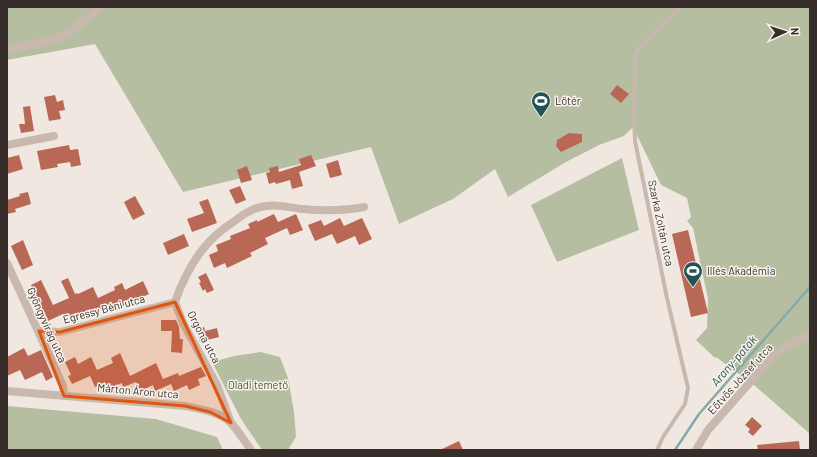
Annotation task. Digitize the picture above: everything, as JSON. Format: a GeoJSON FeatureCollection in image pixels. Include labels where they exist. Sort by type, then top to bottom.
{"type":"FeatureCollection","features":[{"type":"Feature","properties":{"kind":"street"},"geometry":{"type":"LineString","coordinates":[[7,50],[62,37],[72,31],[101,7]]}},
{"type":"Feature","properties":{"kind":"street"},"geometry":{"type":"LineString","coordinates":[[7,145],[54,136]]}},
{"type":"Feature","properties":{"kind":"street","name":"Orgona utca"},"geometry":{"type":"LineString","coordinates":[[231,423],[217,385],[183,323],[175,302],[181,285],[196,260],[213,237],[245,213],[255,208],[266,206],[332,211],[364,207]]}},
{"type":"Feature","properties":{"kind":"street","name":"Gyöngyvirág utca"},"geometry":{"type":"LineString","coordinates":[[7,263],[63,386],[64,396]]}},
{"type":"Feature","properties":{"kind":"street","name":"Egressy Béni utca"},"geometry":{"type":"LineString","coordinates":[[39,332],[60,332],[175,302]]}},
{"type":"Feature","properties":{"kind":"street","name":"Eötvös József utca"},"geometry":{"type":"LineString","coordinates":[[696,450],[708,430],[774,355],[785,346],[810,335]]}},
{"type":"Feature","properties":{"kind":"street","name":"Márton Áron utca"},"geometry":{"type":"LineString","coordinates":[[7,391],[185,406],[210,412],[219,415],[231,423],[251,450]]}},
{"type":"Feature","properties":{"kind":"lane","name":"Szarka Zoltán utca"},"geometry":{"type":"LineString","coordinates":[[656,450],[685,404],[688,388],[661,268],[635,141],[634,119],[636,56],[641,45],[681,7]]}},
{"type":"Feature","properties":{"kind":"highlighted area"},"geometry":{"type":"Polygon","coordinates":[[[175,302],[231,423],[210,412],[185,406],[64,396],[39,331],[60,332],[175,302]]]}},
{"type":"Feature","properties":{"kind":"green space"},"geometry":{"type":"Polygon","coordinates":[[[7,7],[810,7],[810,434],[754,385],[716,357],[715,358],[696,340],[707,328],[708,299],[693,228],[687,221],[691,217],[687,198],[661,185],[633,127],[624,136],[599,145],[566,162],[508,197],[495,169],[453,199],[399,224],[371,147],[183,192],[95,44],[7,60],[7,7]]]}},
{"type":"Feature","properties":{"kind":"green space"},"geometry":{"type":"Polygon","coordinates":[[[622,158],[639,230],[557,262],[531,205],[622,158]]]}},
{"type":"Feature","properties":{"kind":"green space","name":"Oladi temető"},"geometry":{"type":"Polygon","coordinates":[[[261,352],[280,357],[288,378],[294,412],[296,437],[288,450],[262,450],[241,419],[212,362],[234,356],[261,352]]]}},
{"type":"Feature","properties":{"kind":"green space"},"geometry":{"type":"Polygon","coordinates":[[[7,406],[156,419],[217,437],[223,450],[7,450],[7,406]]]}},
{"type":"Feature","properties":{"kind":"building"},"geometry":{"type":"Polygon","coordinates":[[[617,85],[629,94],[621,103],[610,94],[617,85]]]}},
{"type":"Feature","properties":{"kind":"building"},"geometry":{"type":"Polygon","coordinates":[[[55,95],[57,102],[63,100],[65,110],[59,111],[61,119],[49,121],[44,97],[55,95]]]}},
{"type":"Feature","properties":{"kind":"building"},"geometry":{"type":"Polygon","coordinates":[[[30,106],[34,131],[21,133],[19,124],[25,124],[23,107],[30,106]]]}},
{"type":"Feature","properties":{"kind":"building"},"geometry":{"type":"Polygon","coordinates":[[[569,133],[582,134],[582,142],[561,152],[556,146],[557,140],[569,133]]]}},
{"type":"Feature","properties":{"kind":"building"},"geometry":{"type":"Polygon","coordinates":[[[69,145],[70,150],[78,149],[81,165],[71,167],[70,162],[57,164],[58,167],[41,170],[37,151],[69,145]]]}},
{"type":"Feature","properties":{"kind":"building"},"geometry":{"type":"Polygon","coordinates":[[[19,155],[23,169],[7,174],[7,158],[19,155]]]}},
{"type":"Feature","properties":{"kind":"building"},"geometry":{"type":"Polygon","coordinates":[[[311,155],[316,166],[299,172],[303,186],[292,189],[290,180],[276,184],[275,182],[269,184],[266,173],[270,172],[269,168],[278,166],[279,172],[301,165],[299,159],[311,155]]]}},
{"type":"Feature","properties":{"kind":"building"},"geometry":{"type":"Polygon","coordinates":[[[338,160],[342,175],[330,178],[326,164],[338,160]]]}},
{"type":"Feature","properties":{"kind":"building"},"geometry":{"type":"Polygon","coordinates":[[[247,166],[252,180],[241,183],[237,170],[247,166]]]}},
{"type":"Feature","properties":{"kind":"building"},"geometry":{"type":"Polygon","coordinates":[[[240,186],[246,200],[236,204],[229,190],[240,186]]]}},
{"type":"Feature","properties":{"kind":"building"},"geometry":{"type":"Polygon","coordinates":[[[28,192],[31,204],[15,209],[16,212],[7,214],[7,200],[20,196],[19,194],[28,192]]]}},
{"type":"Feature","properties":{"kind":"building"},"geometry":{"type":"Polygon","coordinates":[[[135,196],[145,214],[133,220],[124,202],[135,196]]]}},
{"type":"Feature","properties":{"kind":"building"},"geometry":{"type":"Polygon","coordinates":[[[208,199],[217,223],[192,232],[187,219],[204,213],[199,202],[208,199]]]}},
{"type":"Feature","properties":{"kind":"building"},"geometry":{"type":"Polygon","coordinates":[[[274,214],[278,222],[296,214],[303,230],[290,235],[287,228],[265,238],[268,244],[250,253],[252,256],[227,268],[225,263],[214,268],[209,255],[218,251],[216,245],[231,239],[230,236],[250,228],[248,224],[257,220],[257,222],[274,214]]]}},
{"type":"Feature","properties":{"kind":"building"},"geometry":{"type":"Polygon","coordinates":[[[340,218],[344,226],[362,218],[372,239],[359,245],[355,236],[337,244],[332,234],[315,241],[308,225],[321,220],[324,226],[340,218]]]}},
{"type":"Feature","properties":{"kind":"building","name":"Illés Akadémia"},"geometry":{"type":"Polygon","coordinates":[[[688,230],[708,313],[691,317],[672,234],[688,230]]]}},
{"type":"Feature","properties":{"kind":"building"},"geometry":{"type":"Polygon","coordinates":[[[184,234],[189,246],[168,255],[163,243],[184,234]]]}},
{"type":"Feature","properties":{"kind":"building"},"geometry":{"type":"Polygon","coordinates":[[[23,240],[33,265],[22,270],[11,246],[23,240]]]}},
{"type":"Feature","properties":{"kind":"building"},"geometry":{"type":"Polygon","coordinates":[[[206,273],[214,290],[207,293],[205,289],[203,291],[198,277],[206,273]]]}},
{"type":"Feature","properties":{"kind":"building"},"geometry":{"type":"Polygon","coordinates":[[[68,278],[75,294],[93,287],[98,298],[115,290],[114,287],[122,283],[125,290],[143,281],[149,294],[123,306],[122,303],[109,309],[107,306],[92,313],[90,309],[78,315],[76,313],[65,318],[63,314],[48,321],[31,285],[41,280],[53,305],[69,298],[61,281],[68,278]]]}},
{"type":"Feature","properties":{"kind":"building"},"geometry":{"type":"Polygon","coordinates":[[[161,320],[176,320],[179,327],[180,339],[183,339],[182,353],[171,352],[172,331],[161,331],[161,320]]]}},
{"type":"Feature","properties":{"kind":"building"},"geometry":{"type":"Polygon","coordinates":[[[204,327],[205,331],[217,328],[219,337],[200,342],[196,329],[204,327]]]}},
{"type":"Feature","properties":{"kind":"building"},"geometry":{"type":"Polygon","coordinates":[[[24,348],[28,356],[41,350],[53,377],[46,381],[42,372],[25,380],[20,370],[7,376],[7,357],[24,348]]]}},
{"type":"Feature","properties":{"kind":"building"},"geometry":{"type":"Polygon","coordinates":[[[120,353],[130,376],[156,363],[163,379],[178,373],[179,376],[201,367],[206,376],[198,379],[200,385],[189,390],[187,385],[174,391],[171,384],[155,391],[153,385],[140,391],[136,382],[123,387],[122,383],[108,389],[105,382],[95,387],[90,376],[72,384],[68,376],[71,375],[65,362],[75,357],[78,364],[91,357],[97,370],[113,363],[111,358],[120,353]]]}},
{"type":"Feature","properties":{"kind":"building"},"geometry":{"type":"Polygon","coordinates":[[[752,417],[762,426],[753,436],[748,432],[750,429],[745,425],[752,417]]]}},
{"type":"Feature","properties":{"kind":"building"},"geometry":{"type":"Polygon","coordinates":[[[459,441],[463,450],[440,450],[459,441]]]}},
{"type":"Feature","properties":{"kind":"building"},"geometry":{"type":"Polygon","coordinates":[[[799,441],[800,450],[758,450],[757,445],[799,441]]]}},
{"type":"Feature","properties":{"kind":"waterway","name":"Arany-patak"},"geometry":{"type":"LineString","coordinates":[[675,450],[699,414],[810,287]]}},
{"type":"Feature","properties":{"kind":"place","name":"Lőtér"},"geometry":{"type":"Point","coordinates":[541,118]}},
{"type":"Feature","properties":{"kind":"place","name":"Illés Akadémia"},"geometry":{"type":"Point","coordinates":[693,288]}}]}
